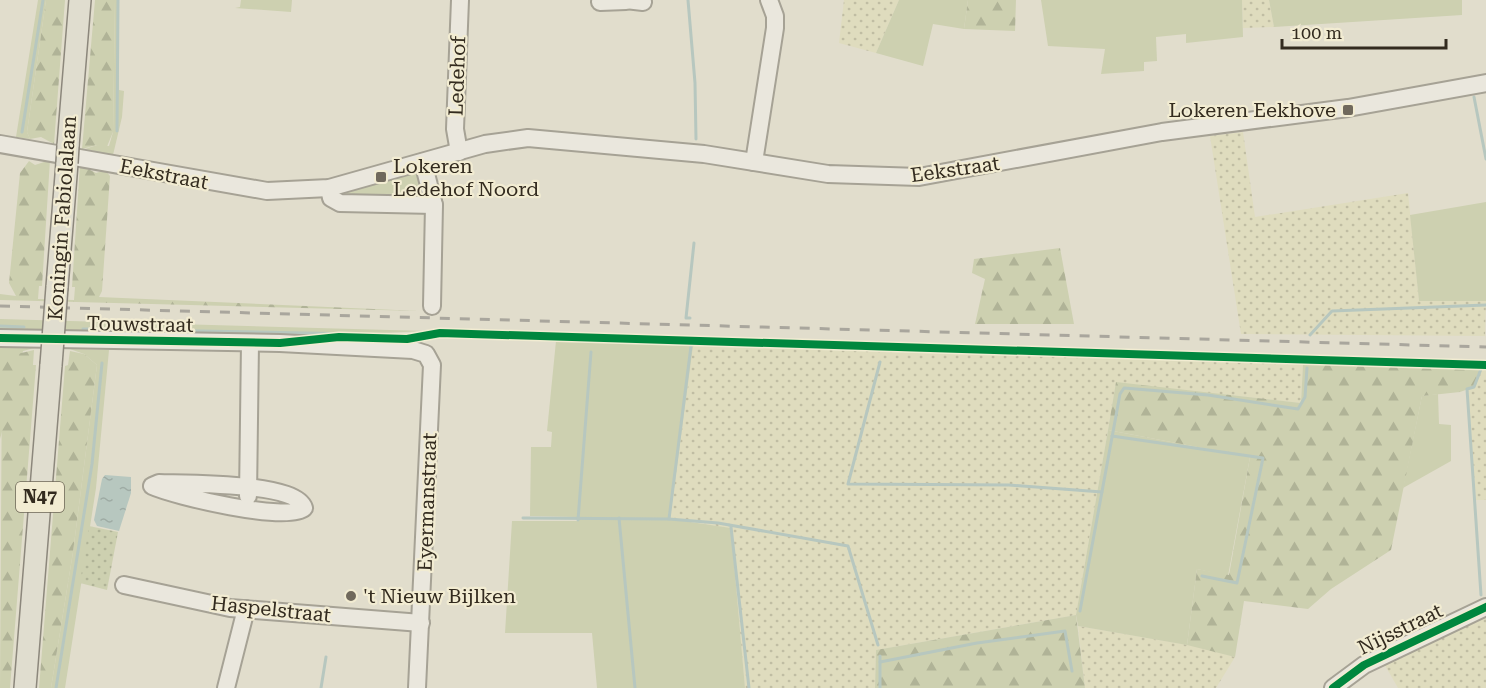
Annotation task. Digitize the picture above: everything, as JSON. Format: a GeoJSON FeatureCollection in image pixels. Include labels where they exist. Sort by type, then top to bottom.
{"type":"FeatureCollection","features":[{"type":"Feature","properties":{"kind":"main road","name":"Koningin Fabiolalaan"},"geometry":{"type":"LineString","coordinates":[[25,688],[80,0]]}},
{"type":"Feature","properties":{"kind":"street","name":"Ledehof"},"geometry":{"type":"LineString","coordinates":[[459,152],[455,129],[460,0]]}},
{"type":"Feature","properties":{"kind":"street"},"geometry":{"type":"LineString","coordinates":[[754,162],[775,28],[775,16],[769,0]]}},
{"type":"Feature","properties":{"kind":"street"},"geometry":{"type":"LineString","coordinates":[[600,2],[643,2]]}},
{"type":"Feature","properties":{"kind":"street","name":"Eekstraat"},"geometry":{"type":"LineString","coordinates":[[0,144],[248,189],[288,191],[329,188],[485,144],[528,138],[704,154],[858,177],[936,175],[1162,132],[1348,108],[1486,83]]}},
{"type":"Feature","properties":{"kind":"street"},"geometry":{"type":"LineString","coordinates":[[423,162],[434,205],[432,306]]}},
{"type":"Feature","properties":{"kind":"street"},"geometry":{"type":"LineString","coordinates":[[329,188],[331,198],[340,203],[434,205]]}},
{"type":"Feature","properties":{"kind":"street","name":"Touwstraat"},"geometry":{"type":"LineString","coordinates":[[0,338],[387,348],[421,351],[426,354]]}},
{"type":"Feature","properties":{"kind":"street"},"geometry":{"type":"LineString","coordinates":[[247,509],[250,343]]}},
{"type":"Feature","properties":{"kind":"street","name":"Eyermanstraat"},"geometry":{"type":"LineString","coordinates":[[417,688],[432,365],[426,354]]}},
{"type":"Feature","properties":{"kind":"street"},"geometry":{"type":"LineString","coordinates":[[159,483],[248,487],[297,500],[304,508],[289,513],[247,509],[184,498],[152,486],[159,483]]}},
{"type":"Feature","properties":{"kind":"street","name":"Haspelstraat"},"geometry":{"type":"LineString","coordinates":[[124,585],[246,609],[421,623]]}},
{"type":"Feature","properties":{"kind":"street","name":"Nijsstraat"},"geometry":{"type":"LineString","coordinates":[[1333,688],[1364,665],[1486,607]]}},
{"type":"Feature","properties":{"kind":"street"},"geometry":{"type":"LineString","coordinates":[[226,688],[246,609]]}},
{"type":"Feature","properties":{"kind":"shaded area"},"geometry":{"type":"Polygon","coordinates":[[[844,0],[899,0],[876,53],[839,43],[844,0]]]}},
{"type":"Feature","properties":{"kind":"shaded area"},"geometry":{"type":"Polygon","coordinates":[[[1242,0],[1269,0],[1274,27],[1243,28],[1242,0]]]}},
{"type":"Feature","properties":{"kind":"shaded area"},"geometry":{"type":"Polygon","coordinates":[[[1243,132],[1255,217],[1408,193],[1419,301],[1486,301],[1485,336],[1241,334],[1210,136],[1243,132]]]}},
{"type":"Feature","properties":{"kind":"shaded area"},"geometry":{"type":"Polygon","coordinates":[[[693,346],[1303,364],[1301,403],[1116,383],[1076,615],[876,650],[875,688],[745,688],[731,528],[670,519],[693,346]]]}},
{"type":"Feature","properties":{"kind":"shaded area"},"geometry":{"type":"Polygon","coordinates":[[[1481,369],[1486,369],[1486,500],[1476,500],[1467,389],[1474,387],[1481,369]]]}},
{"type":"Feature","properties":{"kind":"shaded area"},"geometry":{"type":"Polygon","coordinates":[[[1486,616],[1486,688],[1398,688],[1383,662],[1486,616]]]}},
{"type":"Feature","properties":{"kind":"shaded area"},"geometry":{"type":"Polygon","coordinates":[[[1078,626],[1200,647],[1235,657],[1216,688],[1085,688],[1078,626]]]}},
{"type":"Feature","properties":{"kind":"green space"},"geometry":{"type":"Polygon","coordinates":[[[38,0],[46,0],[27,132],[30,139],[16,137],[38,0]]]}},
{"type":"Feature","properties":{"kind":"green space"},"geometry":{"type":"Polygon","coordinates":[[[46,0],[65,0],[54,144],[41,137],[30,139],[27,132],[46,0]]]}},
{"type":"Feature","properties":{"kind":"green space"},"geometry":{"type":"Polygon","coordinates":[[[95,0],[115,0],[113,132],[106,149],[97,145],[82,149],[95,0]]]}},
{"type":"Feature","properties":{"kind":"green space"},"geometry":{"type":"Polygon","coordinates":[[[115,0],[119,0],[119,90],[124,91],[122,117],[113,155],[85,149],[97,145],[109,146],[113,132],[115,0]]]}},
{"type":"Feature","properties":{"kind":"green space"},"geometry":{"type":"Polygon","coordinates":[[[241,0],[292,0],[291,12],[235,8],[240,7],[241,0]]]}},
{"type":"Feature","properties":{"kind":"green space"},"geometry":{"type":"Polygon","coordinates":[[[899,0],[968,0],[964,29],[933,24],[923,66],[876,53],[899,0]]]}},
{"type":"Feature","properties":{"kind":"green space"},"geometry":{"type":"Polygon","coordinates":[[[968,0],[1016,0],[1015,31],[964,29],[968,0]]]}},
{"type":"Feature","properties":{"kind":"green space"},"geometry":{"type":"Polygon","coordinates":[[[1041,0],[1242,0],[1243,37],[1186,43],[1186,34],[1156,37],[1157,61],[1144,62],[1144,71],[1101,74],[1105,49],[1048,46],[1041,0]]]}},
{"type":"Feature","properties":{"kind":"green space"},"geometry":{"type":"Polygon","coordinates":[[[1269,0],[1462,0],[1462,15],[1274,27],[1269,0]]]}},
{"type":"Feature","properties":{"kind":"green space"},"geometry":{"type":"Polygon","coordinates":[[[50,160],[42,286],[39,286],[38,299],[74,300],[75,287],[72,287],[80,165],[96,173],[105,170],[110,176],[102,291],[99,297],[419,311],[0,300],[0,294],[16,296],[9,283],[20,173],[29,161],[35,165],[50,160]]]}},
{"type":"Feature","properties":{"kind":"green space"},"geometry":{"type":"Polygon","coordinates":[[[417,171],[424,195],[421,198],[338,196],[340,190],[417,171]]]}},
{"type":"Feature","properties":{"kind":"green space"},"geometry":{"type":"Polygon","coordinates":[[[1486,202],[1486,301],[1419,301],[1410,215],[1486,202]]]}},
{"type":"Feature","properties":{"kind":"green space"},"geometry":{"type":"Polygon","coordinates":[[[1060,248],[1074,324],[975,324],[985,279],[972,273],[974,259],[1060,248]]]}},
{"type":"Feature","properties":{"kind":"green space"},"geometry":{"type":"Polygon","coordinates":[[[0,319],[426,331],[338,335],[0,332],[0,319]]]}},
{"type":"Feature","properties":{"kind":"green space"},"geometry":{"type":"Polygon","coordinates":[[[556,341],[693,346],[670,519],[731,528],[745,688],[597,688],[592,633],[505,633],[512,521],[579,521],[577,517],[530,516],[531,447],[551,447],[552,432],[547,431],[556,341]]]}},
{"type":"Feature","properties":{"kind":"green space"},"geometry":{"type":"Polygon","coordinates":[[[0,348],[34,348],[23,351],[0,439],[0,348]]]}},
{"type":"Feature","properties":{"kind":"green space"},"geometry":{"type":"Polygon","coordinates":[[[70,349],[109,350],[96,488],[65,688],[51,688],[73,552],[97,365],[84,354],[70,349]]]}},
{"type":"Feature","properties":{"kind":"green space"},"geometry":{"type":"Polygon","coordinates":[[[34,350],[33,365],[36,365],[10,688],[0,688],[2,366],[13,355],[34,350]]]}},
{"type":"Feature","properties":{"kind":"green space"},"geometry":{"type":"Polygon","coordinates":[[[70,351],[84,354],[97,365],[73,552],[51,688],[39,688],[65,366],[68,365],[70,351]]]}},
{"type":"Feature","properties":{"kind":"green space"},"geometry":{"type":"Polygon","coordinates":[[[1303,364],[1481,369],[1474,387],[1460,392],[1422,396],[1391,550],[1331,589],[1308,609],[1244,601],[1235,657],[1187,645],[1197,569],[1229,575],[1250,457],[1108,430],[1116,382],[1301,403],[1303,364]]]}},
{"type":"Feature","properties":{"kind":"green space"},"geometry":{"type":"Polygon","coordinates":[[[1438,394],[1439,424],[1451,425],[1451,461],[1403,488],[1422,396],[1438,394]]]}},
{"type":"Feature","properties":{"kind":"green space"},"geometry":{"type":"Polygon","coordinates":[[[1108,430],[1250,457],[1228,576],[1197,569],[1187,645],[1078,626],[1076,615],[1108,430]]]}},
{"type":"Feature","properties":{"kind":"green space"},"geometry":{"type":"Polygon","coordinates":[[[89,526],[118,532],[107,590],[80,583],[89,526]]]}},
{"type":"Feature","properties":{"kind":"green space"},"geometry":{"type":"Polygon","coordinates":[[[1076,615],[1085,688],[875,688],[876,650],[1076,615]]]}},
{"type":"Feature","properties":{"kind":"water"},"geometry":{"type":"Polygon","coordinates":[[[105,475],[131,477],[131,493],[119,531],[97,526],[94,520],[102,479],[105,475]]]}},
{"type":"Feature","properties":{"kind":"waterway"},"geometry":{"type":"LineString","coordinates":[[22,132],[43,0]]}},
{"type":"Feature","properties":{"kind":"waterway"},"geometry":{"type":"LineString","coordinates":[[117,131],[118,0]]}},
{"type":"Feature","properties":{"kind":"waterway"},"geometry":{"type":"LineString","coordinates":[[688,0],[695,83],[696,139]]}},
{"type":"Feature","properties":{"kind":"waterway"},"geometry":{"type":"LineString","coordinates":[[1474,97],[1486,159]]}},
{"type":"Feature","properties":{"kind":"waterway"},"geometry":{"type":"LineString","coordinates":[[690,318],[686,318],[694,243]]}},
{"type":"Feature","properties":{"kind":"waterway"},"geometry":{"type":"LineString","coordinates":[[1310,335],[1332,311],[1486,305]]}},
{"type":"Feature","properties":{"kind":"waterway"},"geometry":{"type":"LineString","coordinates":[[0,326],[24,327]]}},
{"type":"Feature","properties":{"kind":"waterway"},"geometry":{"type":"LineString","coordinates":[[83,329],[361,334]]}},
{"type":"Feature","properties":{"kind":"waterway"},"geometry":{"type":"LineString","coordinates":[[669,519],[691,346]]}},
{"type":"Feature","properties":{"kind":"waterway"},"geometry":{"type":"LineString","coordinates":[[578,520],[591,352]]}},
{"type":"Feature","properties":{"kind":"waterway"},"geometry":{"type":"LineString","coordinates":[[880,362],[848,484],[1009,485],[1102,492]]}},
{"type":"Feature","properties":{"kind":"waterway"},"geometry":{"type":"LineString","coordinates":[[56,688],[92,464],[102,363]]}},
{"type":"Feature","properties":{"kind":"waterway"},"geometry":{"type":"LineString","coordinates":[[1080,611],[1120,394],[1124,388],[1208,395],[1298,409],[1305,397],[1307,368]]}},
{"type":"Feature","properties":{"kind":"waterway"},"geometry":{"type":"LineString","coordinates":[[1481,369],[1474,387],[1467,389],[1481,595]]}},
{"type":"Feature","properties":{"kind":"waterway"},"geometry":{"type":"LineString","coordinates":[[1112,436],[1263,458],[1237,583],[1202,576]]}},
{"type":"Feature","properties":{"kind":"waterway"},"geometry":{"type":"LineString","coordinates":[[523,518],[669,519],[718,523],[848,546],[878,645]]}},
{"type":"Feature","properties":{"kind":"waterway"},"geometry":{"type":"LineString","coordinates":[[619,518],[635,688]]}},
{"type":"Feature","properties":{"kind":"waterway"},"geometry":{"type":"LineString","coordinates":[[731,527],[749,688]]}},
{"type":"Feature","properties":{"kind":"waterway"},"geometry":{"type":"LineString","coordinates":[[880,662],[977,643],[1065,631],[1072,671]]}},
{"type":"Feature","properties":{"kind":"waterway"},"geometry":{"type":"LineString","coordinates":[[880,656],[880,688]]}},
{"type":"Feature","properties":{"kind":"waterway"},"geometry":{"type":"LineString","coordinates":[[321,688],[326,657]]}},
{"type":"Feature","properties":{"kind":"railway"},"geometry":{"type":"LineString","coordinates":[[0,306],[1486,347]]}},
{"type":"Feature","properties":{"kind":"cycle path"},"geometry":{"type":"LineString","coordinates":[[0,338],[280,343],[339,337],[407,339],[440,333],[1486,365]]}},
{"type":"Feature","properties":{"kind":"cycle path"},"geometry":{"type":"LineString","coordinates":[[1333,688],[1364,665],[1486,607]]}},
{"type":"Feature","properties":{"kind":"place","name":"Lokeren Eekhove"},"geometry":{"type":"Point","coordinates":[1348,110]}},
{"type":"Feature","properties":{"kind":"place","name":"Lokeren Ledehof Noord"},"geometry":{"type":"Point","coordinates":[381,177]}},
{"type":"Feature","properties":{"kind":"place","name":"'t Nieuw Bijlken"},"geometry":{"type":"Point","coordinates":[351,596]}}]}
